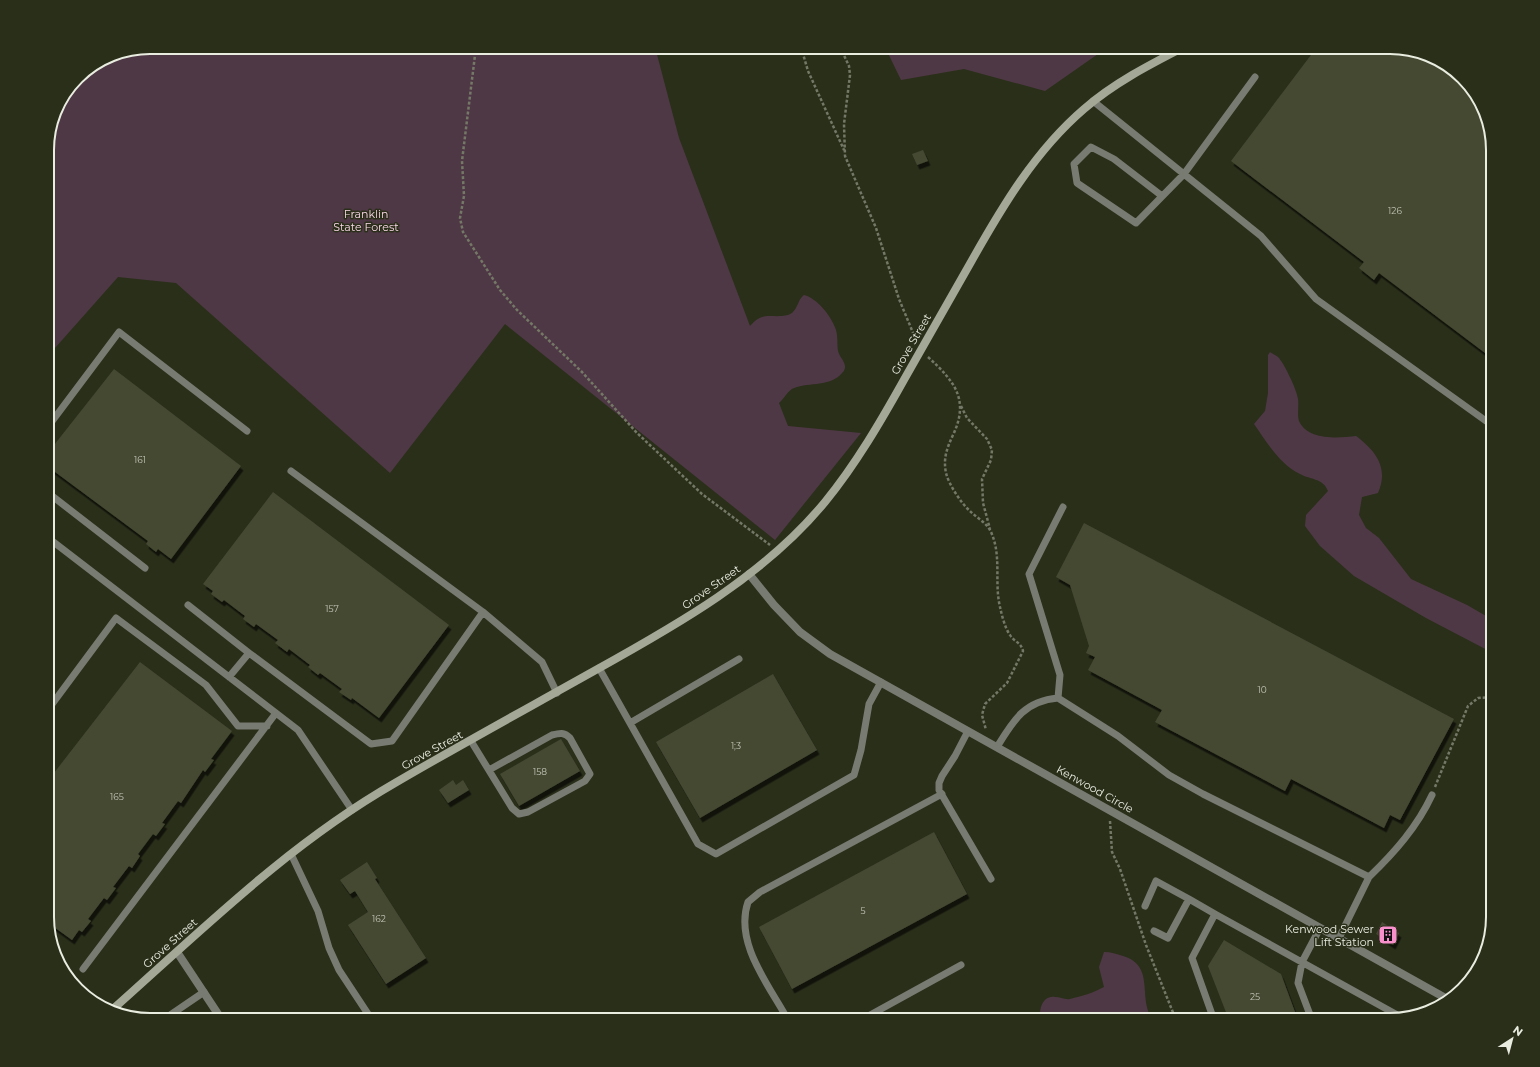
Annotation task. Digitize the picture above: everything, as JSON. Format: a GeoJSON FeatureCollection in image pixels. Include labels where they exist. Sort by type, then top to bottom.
{"type":"FeatureCollection","features":[{"type":"Feature","properties":{"kind":"main road","name":"Grove Street"},"geometry":{"type":"LineString","coordinates":[[116,1007],[241,893],[290,854],[352,810],[394,783],[651,639],[711,602],[778,551],[824,503],[846,474],[869,439],[921,350],[992,224],[1010,195],[1045,148],[1071,120],[1106,91],[1141,69],[1170,54]]}},
{"type":"Feature","properties":{"kind":"street","name":"Kenwood Circle"},"geometry":{"type":"LineString","coordinates":[[749,574],[774,606],[800,632],[830,654],[1443,997]]}},
{"type":"Feature","properties":{"kind":"street"},"geometry":{"type":"LineString","coordinates":[[177,952],[218,1013]]}},
{"type":"Feature","properties":{"kind":"lane"},"geometry":{"type":"LineString","coordinates":[[1162,196],[1114,159],[1091,147],[1074,164],[1078,183],[1136,223],[1184,174],[1255,77]]}},
{"type":"Feature","properties":{"kind":"lane"},"geometry":{"type":"LineString","coordinates":[[1093,101],[1261,236],[1316,299],[1486,421]]}},
{"type":"Feature","properties":{"kind":"lane"},"geometry":{"type":"LineString","coordinates":[[54,419],[119,332],[247,431]]}},
{"type":"Feature","properties":{"kind":"lane"},"geometry":{"type":"LineString","coordinates":[[291,470],[482,612],[542,662],[557,693]]}},
{"type":"Feature","properties":{"kind":"lane"},"geometry":{"type":"LineString","coordinates":[[54,497],[145,568]]}},
{"type":"Feature","properties":{"kind":"lane"},"geometry":{"type":"LineString","coordinates":[[1058,698],[1060,675],[1029,574],[1063,507]]}},
{"type":"Feature","properties":{"kind":"lane"},"geometry":{"type":"LineString","coordinates":[[54,542],[298,730],[352,810]]}},
{"type":"Feature","properties":{"kind":"lane"},"geometry":{"type":"LineString","coordinates":[[188,605],[371,744],[392,741],[482,612]]}},
{"type":"Feature","properties":{"kind":"lane"},"geometry":{"type":"LineString","coordinates":[[54,702],[116,618],[206,685],[238,726],[266,726]]}},
{"type":"Feature","properties":{"kind":"lane"},"geometry":{"type":"LineString","coordinates":[[229,677],[249,652]]}},
{"type":"Feature","properties":{"kind":"lane"},"geometry":{"type":"LineString","coordinates":[[630,723],[740,659]]}},
{"type":"Feature","properties":{"kind":"lane"},"geometry":{"type":"LineString","coordinates":[[599,668],[698,844],[716,854],[854,775],[861,750],[869,704],[881,682]]}},
{"type":"Feature","properties":{"kind":"lane"},"geometry":{"type":"LineString","coordinates":[[994,746],[1022,712],[1041,701],[1058,698],[1118,736],[1169,775],[1203,794],[1369,877]]}},
{"type":"Feature","properties":{"kind":"lane"},"geometry":{"type":"LineString","coordinates":[[83,968],[276,713]]}},
{"type":"Feature","properties":{"kind":"lane"},"geometry":{"type":"LineString","coordinates":[[968,731],[938,783],[942,794],[991,880]]}},
{"type":"Feature","properties":{"kind":"lane"},"geometry":{"type":"LineString","coordinates":[[471,741],[512,808],[519,814],[528,812],[585,781],[590,774],[566,733],[552,735],[489,770]]}},
{"type":"Feature","properties":{"kind":"lane"},"geometry":{"type":"LineString","coordinates":[[784,1013],[748,946],[744,923],[748,902],[760,892],[942,794]]}},
{"type":"Feature","properties":{"kind":"lane"},"geometry":{"type":"LineString","coordinates":[[1338,938],[1369,877],[1385,862],[1408,836],[1419,820],[1432,795]]}},
{"type":"Feature","properties":{"kind":"lane"},"geometry":{"type":"LineString","coordinates":[[290,854],[318,911],[329,948],[339,970],[367,1013]]}},
{"type":"Feature","properties":{"kind":"lane"},"geometry":{"type":"LineString","coordinates":[[1145,906],[1156,881],[1393,1013]]}},
{"type":"Feature","properties":{"kind":"lane"},"geometry":{"type":"LineString","coordinates":[[1154,931],[1168,938],[1189,899]]}},
{"type":"Feature","properties":{"kind":"lane"},"geometry":{"type":"LineString","coordinates":[[1212,1013],[1192,958],[1215,914]]}},
{"type":"Feature","properties":{"kind":"lane"},"geometry":{"type":"LineString","coordinates":[[1309,1013],[1298,983],[1302,962],[1320,928]]}},
{"type":"Feature","properties":{"kind":"lane"},"geometry":{"type":"LineString","coordinates":[[874,1013],[960,965]]}},
{"type":"Feature","properties":{"kind":"lane"},"geometry":{"type":"LineString","coordinates":[[173,1013],[204,992]]}},
{"type":"Feature","properties":{"kind":"path"},"geometry":{"type":"LineString","coordinates":[[475,54],[462,162],[464,196],[460,218],[464,232],[500,290],[517,310],[582,372],[637,433],[702,494],[778,551]]}},
{"type":"Feature","properties":{"kind":"path"},"geometry":{"type":"LineString","coordinates":[[803,54],[808,71],[844,151],[852,175],[876,228],[899,299],[921,350],[951,380],[958,393],[960,404],[967,418],[984,434],[992,450],[991,460],[982,479],[983,503],[997,548],[1000,606],[1009,634],[1020,644],[1023,651],[1007,683],[985,704],[983,710],[983,721],[994,746]]}},
{"type":"Feature","properties":{"kind":"path"},"geometry":{"type":"LineString","coordinates":[[844,54],[850,66],[844,124],[844,151]]}},
{"type":"Feature","properties":{"kind":"path"},"geometry":{"type":"LineString","coordinates":[[960,404],[958,423],[946,455],[947,476],[968,510],[990,529]]}},
{"type":"Feature","properties":{"kind":"path"},"geometry":{"type":"LineString","coordinates":[[1432,795],[1445,758],[1468,706],[1478,698],[1486,697]]}},
{"type":"Feature","properties":{"kind":"path"},"geometry":{"type":"LineString","coordinates":[[1110,810],[1112,852],[1120,868],[1146,945],[1173,1013]]}},
{"type":"Feature","properties":{"kind":"green space","name":"Franklin State Forest"},"geometry":{"type":"Polygon","coordinates":[[[144,54],[657,54],[679,138],[750,326],[759,318],[788,315],[796,309],[804,295],[819,304],[831,319],[836,330],[838,351],[845,365],[844,370],[832,380],[820,384],[800,386],[790,391],[779,403],[788,426],[861,433],[775,540],[505,324],[390,473],[176,283],[118,277],[54,349],[54,144],[57,125],[64,107],[82,82],[97,70],[113,61],[125,57],[144,54]]]}},
{"type":"Feature","properties":{"kind":"green space"},"geometry":{"type":"Polygon","coordinates":[[[888,54],[1098,54],[1045,91],[964,69],[901,80],[888,54]]]}},
{"type":"Feature","properties":{"kind":"green space"},"geometry":{"type":"Polygon","coordinates":[[[1270,352],[1281,360],[1293,383],[1298,399],[1299,421],[1303,427],[1309,432],[1324,437],[1356,436],[1375,454],[1379,461],[1382,476],[1378,493],[1362,497],[1359,515],[1366,528],[1379,538],[1411,579],[1467,605],[1486,616],[1486,649],[1426,618],[1354,576],[1320,546],[1305,526],[1306,515],[1328,491],[1320,481],[1304,476],[1286,465],[1274,452],[1254,424],[1265,411],[1268,393],[1268,355],[1270,352]]]}},
{"type":"Feature","properties":{"kind":"green space"},"geometry":{"type":"Polygon","coordinates":[[[1104,952],[1123,956],[1133,961],[1139,967],[1143,975],[1146,1002],[1149,1013],[1040,1013],[1042,1004],[1047,998],[1055,997],[1070,999],[1104,987],[1099,967],[1104,952]]]}},
{"type":"Feature","properties":{"kind":"building"},"geometry":{"type":"Polygon","coordinates":[[[1312,54],[1396,54],[1421,59],[1443,70],[1462,87],[1473,102],[1479,113],[1485,137],[1486,354],[1379,273],[1374,280],[1359,268],[1364,262],[1231,161],[1312,54]]]}},
{"type":"Feature","properties":{"kind":"building"},"geometry":{"type":"Polygon","coordinates":[[[923,150],[928,161],[917,165],[912,154],[923,150]]]}},
{"type":"Feature","properties":{"kind":"building"},"geometry":{"type":"Polygon","coordinates":[[[114,369],[241,466],[171,559],[158,549],[156,552],[146,544],[148,541],[54,471],[54,445],[114,369]]]}},
{"type":"Feature","properties":{"kind":"building"},"geometry":{"type":"Polygon","coordinates":[[[273,492],[449,625],[379,718],[352,698],[351,700],[339,692],[342,689],[320,673],[318,675],[308,667],[310,665],[289,649],[287,652],[275,643],[278,640],[256,624],[254,627],[243,619],[245,616],[224,600],[222,602],[211,594],[213,591],[203,584],[273,492]]]}},
{"type":"Feature","properties":{"kind":"building"},"geometry":{"type":"Polygon","coordinates":[[[1084,523],[1454,719],[1400,820],[1390,815],[1384,828],[1291,779],[1285,791],[1155,722],[1162,710],[1088,670],[1095,657],[1086,653],[1089,646],[1070,585],[1056,577],[1084,523]]]}},
{"type":"Feature","properties":{"kind":"building"},"geometry":{"type":"Polygon","coordinates":[[[140,662],[232,731],[211,759],[214,760],[205,772],[203,770],[181,803],[178,801],[162,823],[165,824],[156,836],[153,834],[138,854],[140,856],[132,868],[129,866],[113,887],[116,888],[107,900],[104,898],[88,919],[91,921],[82,932],[79,930],[72,940],[55,928],[54,923],[54,773],[140,662]]]}},
{"type":"Feature","properties":{"kind":"building"},"geometry":{"type":"Polygon","coordinates":[[[773,674],[817,750],[700,818],[656,742],[773,674]]]}},
{"type":"Feature","properties":{"kind":"building"},"geometry":{"type":"Polygon","coordinates":[[[561,739],[580,771],[519,806],[500,774],[561,739]]]}},
{"type":"Feature","properties":{"kind":"building"},"geometry":{"type":"Polygon","coordinates":[[[453,780],[456,785],[463,780],[469,790],[448,803],[439,790],[453,780]]]}},
{"type":"Feature","properties":{"kind":"building"},"geometry":{"type":"Polygon","coordinates":[[[934,832],[967,894],[792,989],[759,927],[934,832]]]}},
{"type":"Feature","properties":{"kind":"building"},"geometry":{"type":"Polygon","coordinates":[[[367,862],[377,878],[375,879],[426,958],[386,984],[348,925],[368,912],[355,891],[350,894],[340,880],[367,862]]]}},
{"type":"Feature","properties":{"kind":"building","name":"Kenwood Sewer Lift Station"},"geometry":{"type":"Polygon","coordinates":[[[1382,922],[1399,933],[1393,945],[1376,934],[1382,922]]]}},
{"type":"Feature","properties":{"kind":"building"},"geometry":{"type":"Polygon","coordinates":[[[1224,940],[1281,974],[1295,1013],[1226,1013],[1208,966],[1224,940]]]}},
{"type":"Feature","properties":{"kind":"place","name":"Kenwood Sewer Lift Station"},"geometry":{"type":"Point","coordinates":[1388,935]}}]}
